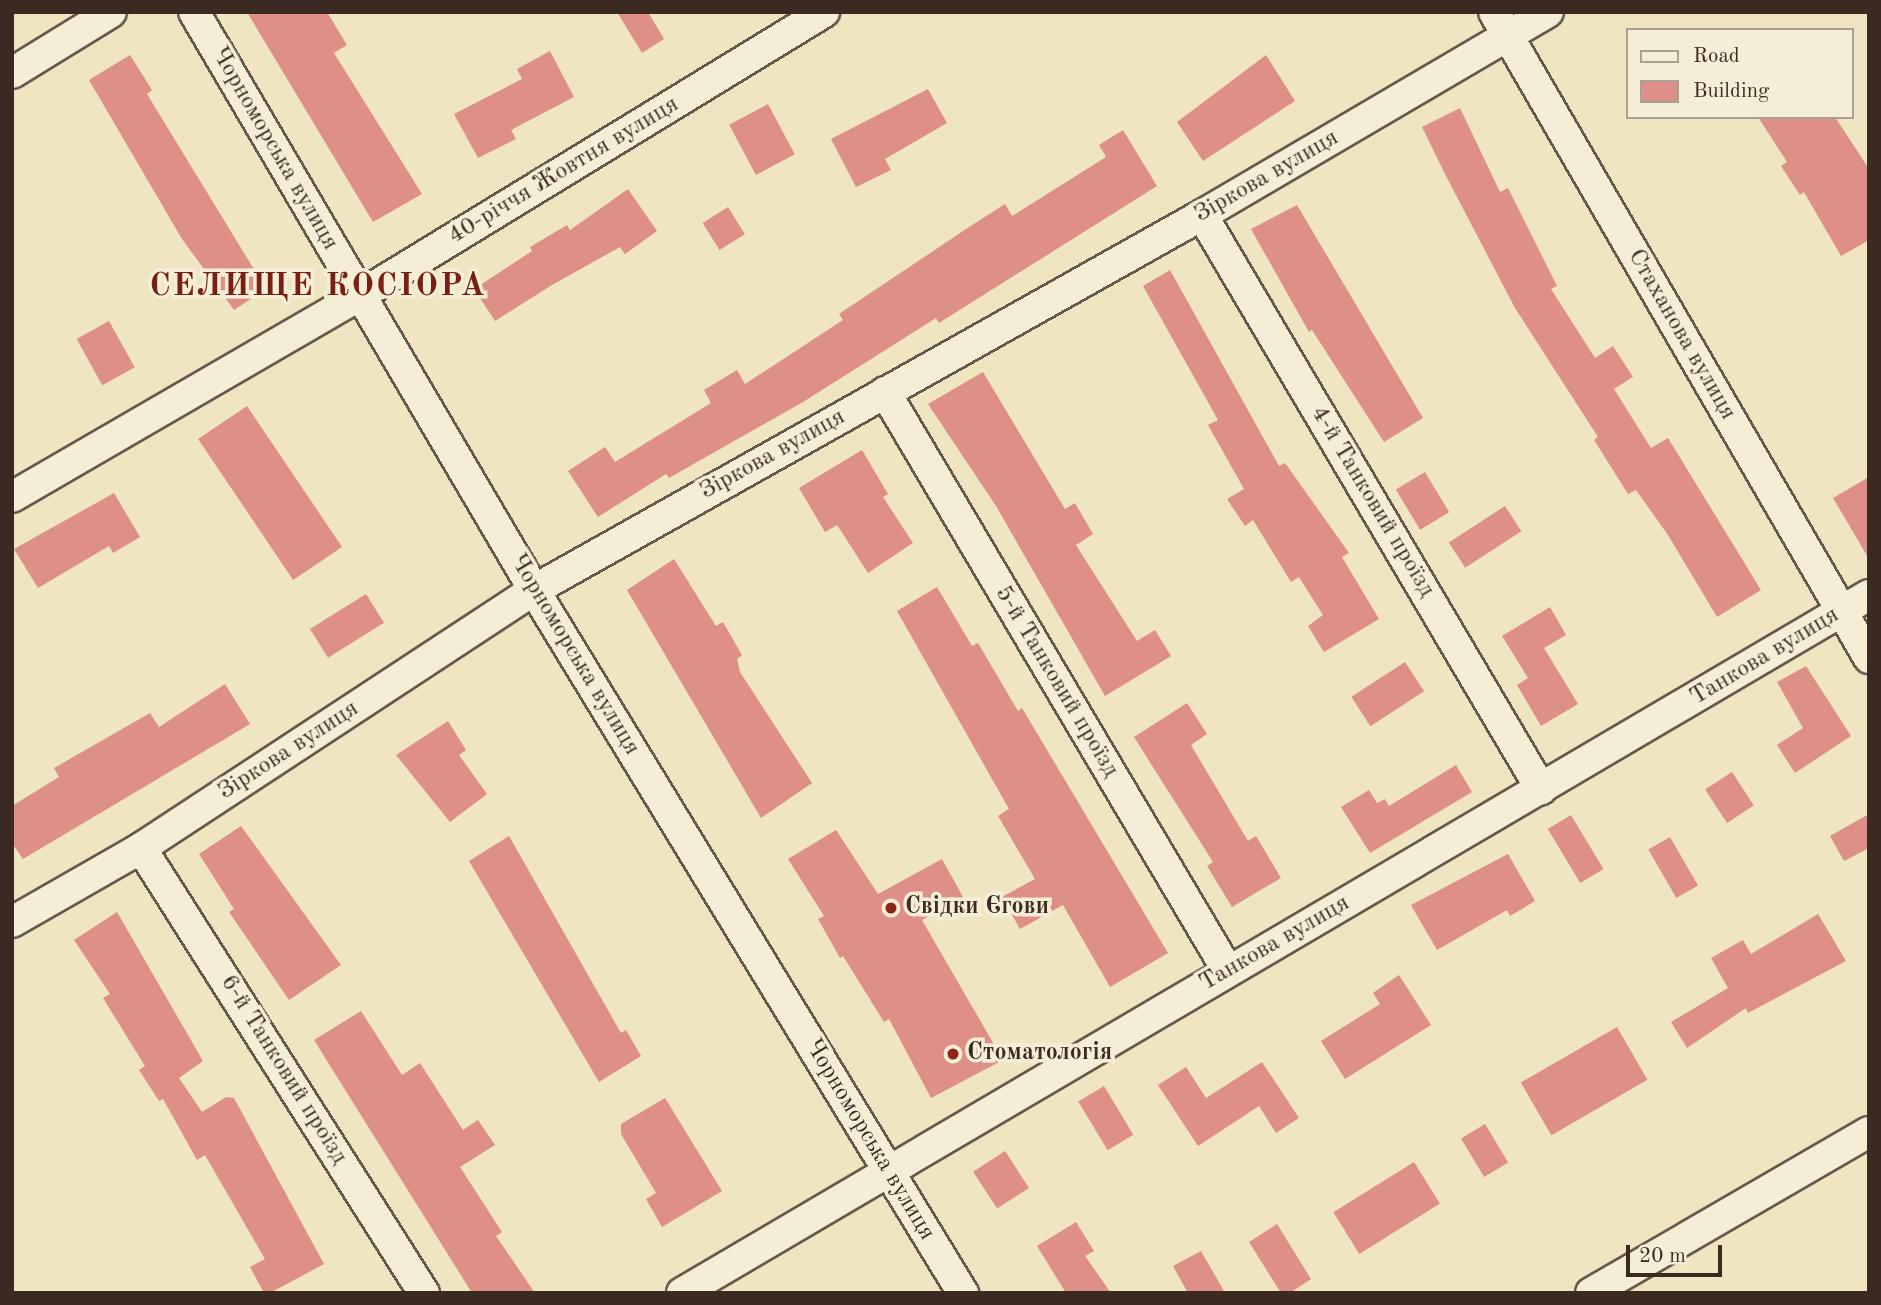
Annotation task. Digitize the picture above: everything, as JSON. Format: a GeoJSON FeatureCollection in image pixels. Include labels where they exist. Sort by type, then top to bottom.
{"type":"FeatureCollection","features":[{"type":"Feature","properties":{"kind":"street"},"geometry":{"type":"LineString","coordinates":[[12,73],[111,12]]}},
{"type":"Feature","properties":{"kind":"street","name":"Чорноморська вулиця"},"geometry":{"type":"LineString","coordinates":[[194,12],[534,590],[963,1293]]}},
{"type":"Feature","properties":{"kind":"street","name":"40-річчя Жовтня вулиця"},"geometry":{"type":"LineString","coordinates":[[12,497],[359,296],[824,12]]}},
{"type":"Feature","properties":{"kind":"street","name":"Зіркова вулиця"},"geometry":{"type":"LineString","coordinates":[[12,922],[141,848],[534,590],[1202,215],[1501,24],[1548,12]]}},
{"type":"Feature","properties":{"kind":"street","name":"Стаханова вулиця"},"geometry":{"type":"LineString","coordinates":[[1501,24],[1869,658]]}},
{"type":"Feature","properties":{"kind":"street","name":"4-й Танковий проїзд"},"geometry":{"type":"LineString","coordinates":[[1202,215],[1541,789]]}},
{"type":"Feature","properties":{"kind":"street","name":"5-й Танковий проїзд"},"geometry":{"type":"LineString","coordinates":[[885,392],[1228,971]]}},
{"type":"Feature","properties":{"kind":"street","name":"Танкова вулиця"},"geometry":{"type":"LineString","coordinates":[[682,1293],[887,1170],[1869,595]]}},
{"type":"Feature","properties":{"kind":"street","name":"6-й Танковий проїзд"},"geometry":{"type":"LineString","coordinates":[[141,848],[424,1293]]}},
{"type":"Feature","properties":{"kind":"street"},"geometry":{"type":"LineString","coordinates":[[1591,1293],[1869,1132]]}},
{"type":"Feature","properties":{"kind":"building"},"geometry":{"type":"Polygon","coordinates":[[[247,12],[327,12],[347,45],[334,53],[422,194],[373,222],[247,12]]]}},
{"type":"Feature","properties":{"kind":"building"},"geometry":{"type":"Polygon","coordinates":[[[617,12],[648,12],[664,39],[642,53],[617,12]]]}},
{"type":"Feature","properties":{"kind":"building"},"geometry":{"type":"Polygon","coordinates":[[[550,51],[574,97],[511,130],[516,139],[478,158],[454,114],[522,79],[517,69],[550,51]]]}},
{"type":"Feature","properties":{"kind":"building"},"geometry":{"type":"Polygon","coordinates":[[[130,55],[152,90],[147,94],[266,289],[234,310],[182,239],[89,80],[130,55]]]}},
{"type":"Feature","properties":{"kind":"building"},"geometry":{"type":"Polygon","coordinates":[[[1266,55],[1295,101],[1203,161],[1177,122],[1266,55]]]}},
{"type":"Feature","properties":{"kind":"building"},"geometry":{"type":"Polygon","coordinates":[[[928,89],[947,123],[885,159],[891,170],[856,187],[831,139],[928,89]]]}},
{"type":"Feature","properties":{"kind":"building"},"geometry":{"type":"Polygon","coordinates":[[[768,104],[795,154],[756,175],[729,125],[768,104]]]}},
{"type":"Feature","properties":{"kind":"building"},"geometry":{"type":"Polygon","coordinates":[[[1460,108],[1500,192],[1508,188],[1557,286],[1551,289],[1595,358],[1613,346],[1633,377],[1614,389],[1651,448],[1668,438],[1761,590],[1717,617],[1668,535],[1636,490],[1628,494],[1594,440],[1598,437],[1515,308],[1446,176],[1422,127],[1460,108]]]}},
{"type":"Feature","properties":{"kind":"building"},"geometry":{"type":"Polygon","coordinates":[[[1759,119],[1836,119],[1869,169],[1869,240],[1841,256],[1804,192],[1800,195],[1781,166],[1787,162],[1759,119]]]}},
{"type":"Feature","properties":{"kind":"building"},"geometry":{"type":"Polygon","coordinates":[[[1123,130],[1157,186],[939,323],[936,318],[803,402],[669,478],[666,474],[598,517],[568,471],[605,447],[615,462],[711,403],[704,390],[737,370],[745,384],[843,320],[839,314],[1005,204],[1012,216],[1106,157],[1099,145],[1123,130]]]}},
{"type":"Feature","properties":{"kind":"building"},"geometry":{"type":"Polygon","coordinates":[[[628,189],[657,231],[625,254],[620,247],[495,321],[474,289],[532,251],[530,247],[567,225],[570,230],[628,189]]]}},
{"type":"Feature","properties":{"kind":"building"},"geometry":{"type":"Polygon","coordinates":[[[1297,205],[1423,418],[1384,442],[1312,330],[1309,332],[1251,229],[1297,205]]]}},
{"type":"Feature","properties":{"kind":"building"},"geometry":{"type":"Polygon","coordinates":[[[728,207],[745,234],[720,250],[703,223],[728,207]]]}},
{"type":"Feature","properties":{"kind":"building"},"geometry":{"type":"Polygon","coordinates":[[[1170,270],[1279,466],[1285,463],[1349,553],[1342,557],[1379,619],[1324,652],[1308,626],[1323,615],[1299,577],[1291,582],[1253,520],[1245,526],[1227,499],[1244,489],[1208,425],[1218,420],[1143,286],[1170,270]]]}},
{"type":"Feature","properties":{"kind":"building"},"geometry":{"type":"Polygon","coordinates":[[[109,321],[135,367],[102,385],[77,339],[109,321]]]}},
{"type":"Feature","properties":{"kind":"building"},"geometry":{"type":"Polygon","coordinates":[[[983,372],[1065,509],[1075,503],[1093,534],[1076,545],[1137,641],[1155,630],[1171,656],[1105,696],[996,506],[928,404],[983,372]]]}},
{"type":"Feature","properties":{"kind":"building"},"geometry":{"type":"Polygon","coordinates":[[[247,406],[342,547],[293,580],[198,439],[247,406]]]}},
{"type":"Feature","properties":{"kind":"building"},"geometry":{"type":"Polygon","coordinates":[[[862,450],[888,494],[883,497],[913,543],[868,573],[837,525],[825,532],[799,488],[862,450]]]}},
{"type":"Feature","properties":{"kind":"building"},"geometry":{"type":"Polygon","coordinates":[[[1425,472],[1449,512],[1420,530],[1396,490],[1425,472]]]}},
{"type":"Feature","properties":{"kind":"building"},"geometry":{"type":"Polygon","coordinates":[[[1869,477],[1869,559],[1833,498],[1869,477]]]}},
{"type":"Feature","properties":{"kind":"building"},"geometry":{"type":"Polygon","coordinates":[[[114,493],[140,537],[113,553],[109,546],[38,588],[14,549],[114,493]]]}},
{"type":"Feature","properties":{"kind":"building"},"geometry":{"type":"Polygon","coordinates":[[[1505,506],[1521,531],[1465,568],[1449,542],[1505,506]]]}},
{"type":"Feature","properties":{"kind":"building"},"geometry":{"type":"Polygon","coordinates":[[[674,559],[716,626],[723,622],[742,655],[737,659],[740,672],[812,783],[761,818],[627,590],[674,559]]]}},
{"type":"Feature","properties":{"kind":"building"},"geometry":{"type":"Polygon","coordinates":[[[937,587],[972,646],[978,643],[1018,711],[1022,708],[1168,953],[1110,987],[1063,905],[1020,929],[1002,897],[1035,879],[998,816],[1009,809],[897,611],[937,587]]]}},
{"type":"Feature","properties":{"kind":"building"},"geometry":{"type":"Polygon","coordinates":[[[366,594],[384,623],[328,658],[310,629],[366,594]]]}},
{"type":"Feature","properties":{"kind":"building"},"geometry":{"type":"Polygon","coordinates":[[[1550,607],[1566,635],[1544,648],[1578,704],[1541,726],[1517,685],[1528,678],[1502,636],[1550,607]]]}},
{"type":"Feature","properties":{"kind":"building"},"geometry":{"type":"Polygon","coordinates":[[[1405,662],[1424,691],[1370,726],[1351,697],[1405,662]]]}},
{"type":"Feature","properties":{"kind":"building"},"geometry":{"type":"Polygon","coordinates":[[[1806,666],[1851,736],[1795,773],[1777,745],[1803,728],[1777,682],[1806,666]]]}},
{"type":"Feature","properties":{"kind":"building"},"geometry":{"type":"Polygon","coordinates":[[[225,684],[250,724],[23,859],[12,843],[12,806],[59,777],[54,768],[150,713],[159,727],[225,684]]]}},
{"type":"Feature","properties":{"kind":"building"},"geometry":{"type":"Polygon","coordinates":[[[1187,703],[1207,734],[1191,745],[1248,841],[1256,836],[1281,878],[1232,907],[1207,866],[1213,862],[1134,737],[1187,703]]]}},
{"type":"Feature","properties":{"kind":"building"},"geometry":{"type":"Polygon","coordinates":[[[448,721],[466,750],[459,755],[487,794],[450,822],[396,755],[448,721]]]}},
{"type":"Feature","properties":{"kind":"building"},"geometry":{"type":"Polygon","coordinates":[[[1456,765],[1472,792],[1370,853],[1341,807],[1369,790],[1377,803],[1385,799],[1389,806],[1456,765]]]}},
{"type":"Feature","properties":{"kind":"building"},"geometry":{"type":"Polygon","coordinates":[[[1732,772],[1754,806],[1727,823],[1705,789],[1732,772]]]}},
{"type":"Feature","properties":{"kind":"building"},"geometry":{"type":"Polygon","coordinates":[[[1869,814],[1869,848],[1844,861],[1830,836],[1869,814]]]}},
{"type":"Feature","properties":{"kind":"building"},"geometry":{"type":"Polygon","coordinates":[[[1571,815],[1603,869],[1580,883],[1548,829],[1571,815]]]}},
{"type":"Feature","properties":{"kind":"building"},"geometry":{"type":"Polygon","coordinates":[[[241,826],[341,965],[289,1000],[229,912],[234,909],[199,854],[241,826]]]}},
{"type":"Feature","properties":{"kind":"building"},"geometry":{"type":"Polygon","coordinates":[[[836,830],[878,894],[942,859],[963,897],[922,920],[1003,1060],[931,1098],[889,1019],[884,1022],[843,956],[840,958],[818,919],[824,916],[788,859],[836,830]]]}},
{"type":"Feature","properties":{"kind":"building"},"geometry":{"type":"Polygon","coordinates":[[[509,836],[621,1033],[626,1030],[641,1056],[599,1082],[469,861],[509,836]]]}},
{"type":"Feature","properties":{"kind":"building"},"geometry":{"type":"Polygon","coordinates":[[[1670,837],[1698,885],[1676,898],[1648,850],[1670,837]]]}},
{"type":"Feature","properties":{"kind":"building"},"geometry":{"type":"Polygon","coordinates":[[[1508,854],[1535,901],[1510,916],[1507,910],[1437,950],[1411,905],[1508,854]]]}},
{"type":"Feature","properties":{"kind":"building"},"geometry":{"type":"Polygon","coordinates":[[[117,912],[203,1061],[179,1078],[202,1112],[226,1097],[234,1098],[324,1264],[270,1293],[264,1293],[250,1267],[265,1259],[205,1155],[197,1160],[163,1099],[159,1101],[139,1070],[145,1066],[103,998],[110,994],[74,940],[117,912]]]}},
{"type":"Feature","properties":{"kind":"building"},"geometry":{"type":"Polygon","coordinates":[[[1818,914],[1846,961],[1748,1013],[1746,1008],[1687,1048],[1671,1022],[1728,988],[1711,958],[1743,940],[1751,954],[1818,914]]]}},
{"type":"Feature","properties":{"kind":"building"},"geometry":{"type":"Polygon","coordinates":[[[1399,975],[1431,1025],[1345,1079],[1321,1041],[1380,1004],[1373,993],[1399,975]]]}},
{"type":"Feature","properties":{"kind":"building"},"geometry":{"type":"Polygon","coordinates":[[[361,1011],[402,1075],[420,1063],[463,1130],[478,1120],[495,1145],[460,1167],[502,1232],[496,1236],[535,1293],[472,1293],[314,1040],[361,1011]]]}},
{"type":"Feature","properties":{"kind":"building"},"geometry":{"type":"Polygon","coordinates":[[[1617,1027],[1648,1080],[1551,1135],[1521,1082],[1617,1027]]]}},
{"type":"Feature","properties":{"kind":"building"},"geometry":{"type":"Polygon","coordinates":[[[1262,1062],[1299,1118],[1276,1133],[1259,1106],[1198,1146],[1158,1085],[1186,1067],[1206,1098],[1262,1062]]]}},
{"type":"Feature","properties":{"kind":"building"},"geometry":{"type":"Polygon","coordinates":[[[1104,1086],[1133,1135],[1108,1150],[1078,1101],[1104,1086]]]}},
{"type":"Feature","properties":{"kind":"building"},"geometry":{"type":"Polygon","coordinates":[[[665,1098],[722,1191],[662,1227],[646,1199],[656,1193],[621,1134],[621,1124],[665,1098]]]}},
{"type":"Feature","properties":{"kind":"building"},"geometry":{"type":"Polygon","coordinates":[[[1485,1124],[1508,1163],[1484,1177],[1461,1138],[1485,1124]]]}},
{"type":"Feature","properties":{"kind":"building"},"geometry":{"type":"Polygon","coordinates":[[[1005,1151],[1029,1188],[997,1209],[973,1172],[1005,1151]]]}},
{"type":"Feature","properties":{"kind":"building"},"geometry":{"type":"Polygon","coordinates":[[[1414,1162],[1440,1204],[1359,1254],[1333,1212],[1414,1162]]]}},
{"type":"Feature","properties":{"kind":"building"},"geometry":{"type":"Polygon","coordinates":[[[1076,1222],[1094,1251],[1085,1256],[1111,1293],[1066,1293],[1037,1246],[1076,1222]]]}},
{"type":"Feature","properties":{"kind":"building"},"geometry":{"type":"Polygon","coordinates":[[[1277,1224],[1311,1279],[1290,1293],[1281,1293],[1249,1242],[1277,1224]]]}},
{"type":"Feature","properties":{"kind":"building"},"geometry":{"type":"Polygon","coordinates":[[[1201,1251],[1225,1293],[1188,1293],[1173,1266],[1201,1251]]]}},
{"type":"Feature","properties":{"kind":"place","name":"Свідки Єгови"},"geometry":{"type":"Point","coordinates":[891,908]}},
{"type":"Feature","properties":{"kind":"place","name":"Стоматологія"},"geometry":{"type":"Point","coordinates":[953,1054]}},
{"type":"Feature","properties":{"kind":"district","name":"СЕЛИЩЕ КОСІОРА"},"geometry":{"type":"Point","coordinates":[318,287]}}]}
